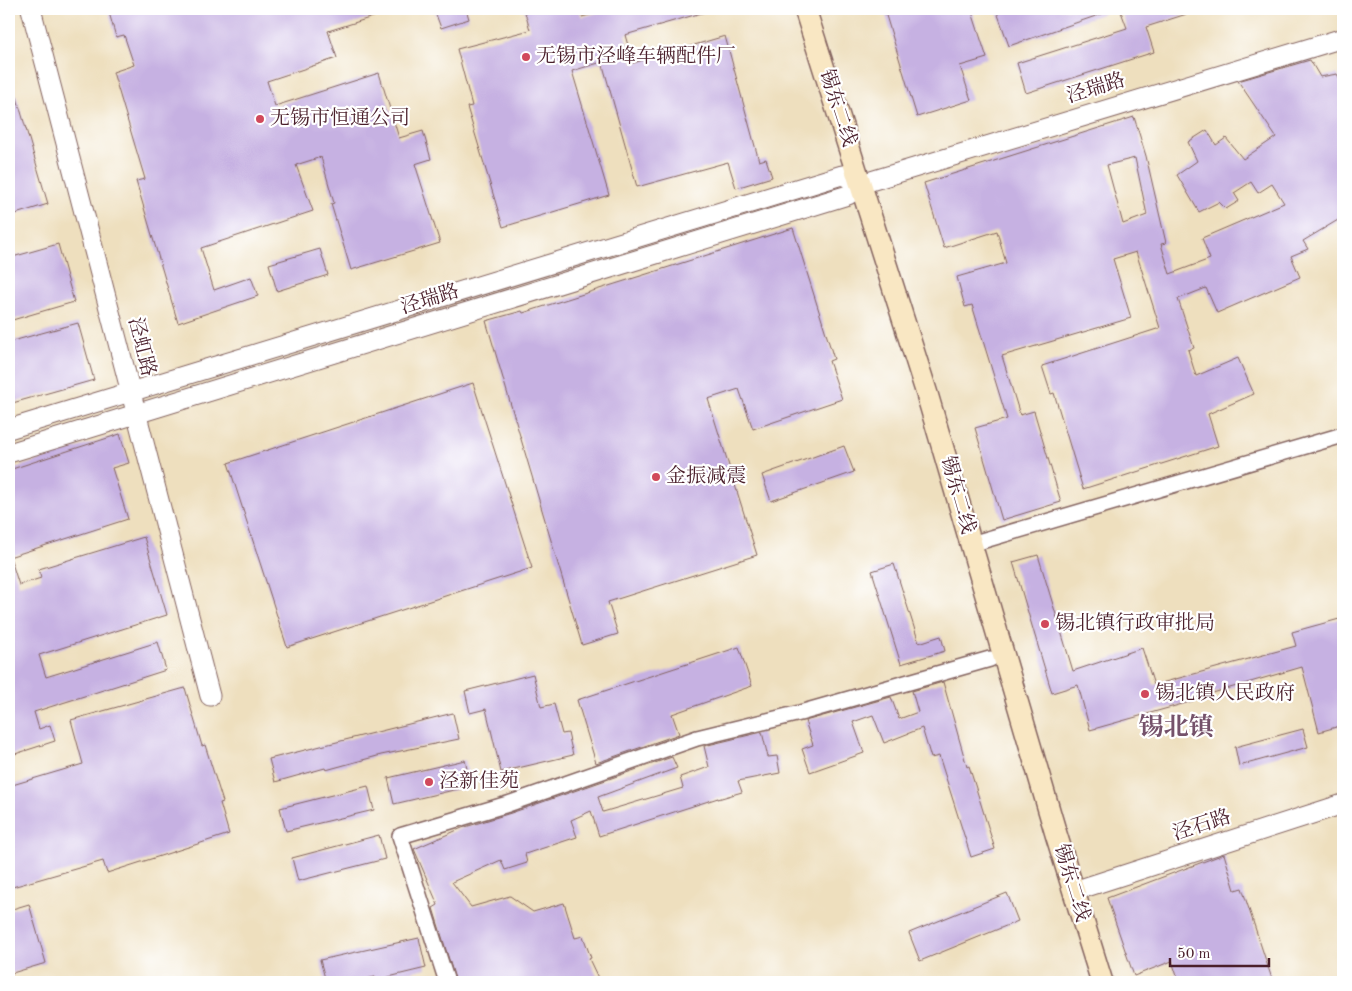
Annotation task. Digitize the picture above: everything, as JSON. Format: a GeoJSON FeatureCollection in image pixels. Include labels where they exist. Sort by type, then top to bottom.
{"type":"FeatureCollection","features":[{"type":"Feature","properties":{"kind":"main road","name":"锡东二线"},"geometry":{"type":"LineString","coordinates":[[806,9],[971,544],[1102,982]]}},
{"type":"Feature","properties":{"kind":"street","name":"泾虹路"},"geometry":{"type":"LineString","coordinates":[[31,9],[210,696]]}},
{"type":"Feature","properties":{"kind":"street","name":"泾瑞路"},"geometry":{"type":"LineString","coordinates":[[9,453],[848,195],[861,184],[1343,38]]}},
{"type":"Feature","properties":{"kind":"street","name":"泾瑞路"},"geometry":{"type":"LineString","coordinates":[[9,428],[842,174],[861,184]]}},
{"type":"Feature","properties":{"kind":"street"},"geometry":{"type":"LineString","coordinates":[[971,544],[1343,435]]}},
{"type":"Feature","properties":{"kind":"street"},"geometry":{"type":"LineString","coordinates":[[447,982],[400,836],[508,804],[697,738],[800,713],[990,659]]}},
{"type":"Feature","properties":{"kind":"street","name":"泾石路"},"geometry":{"type":"LineString","coordinates":[[1074,890],[1343,804]]}},
{"type":"Feature","properties":{"kind":"building"},"geometry":{"type":"Polygon","coordinates":[[[108,9],[391,9],[392,11],[328,31],[337,58],[267,81],[275,106],[379,73],[399,138],[423,131],[431,159],[415,164],[440,243],[351,270],[331,204],[334,203],[321,157],[296,165],[313,211],[201,248],[214,290],[251,277],[258,296],[178,323],[136,181],[145,179],[113,72],[134,65],[124,35],[116,37],[108,9]]]}},
{"type":"Feature","properties":{"kind":"building"},"geometry":{"type":"Polygon","coordinates":[[[434,9],[466,9],[469,19],[441,28],[434,9]]]}},
{"type":"Feature","properties":{"kind":"building"},"geometry":{"type":"Polygon","coordinates":[[[524,9],[579,9],[582,17],[610,9],[704,9],[705,12],[625,35],[633,63],[725,36],[759,161],[766,159],[772,177],[736,188],[728,162],[637,187],[602,62],[572,71],[609,195],[503,227],[467,107],[472,106],[457,49],[530,30],[524,9]]]}},
{"type":"Feature","properties":{"kind":"building"},"geometry":{"type":"Polygon","coordinates":[[[884,9],[971,9],[987,58],[960,66],[971,100],[917,117],[884,9]]]}},
{"type":"Feature","properties":{"kind":"building"},"geometry":{"type":"Polygon","coordinates":[[[996,9],[1112,9],[1113,10],[1009,46],[996,9]]]}},
{"type":"Feature","properties":{"kind":"building"},"geometry":{"type":"Polygon","coordinates":[[[1120,9],[1196,9],[1196,11],[1146,27],[1154,52],[1026,93],[1017,63],[1127,28],[1120,9]]]}},
{"type":"Feature","properties":{"kind":"building"},"geometry":{"type":"Polygon","coordinates":[[[1310,60],[1320,77],[1337,74],[1343,84],[1343,217],[1303,241],[1308,249],[1291,256],[1300,277],[1217,313],[1206,288],[1178,299],[1194,348],[1188,350],[1196,376],[1238,358],[1254,394],[1208,414],[1218,446],[1083,489],[1054,393],[1051,394],[1042,366],[1160,328],[1136,252],[1113,259],[1131,318],[1002,356],[1020,415],[1034,411],[1061,502],[1002,520],[975,428],[1007,419],[972,305],[965,307],[957,277],[1006,263],[997,231],[944,248],[924,183],[1134,117],[1146,156],[1166,243],[1161,244],[1170,274],[1210,259],[1202,238],[1284,203],[1272,184],[1258,193],[1251,182],[1234,193],[1239,201],[1226,209],[1219,202],[1199,212],[1177,175],[1197,161],[1188,142],[1207,130],[1216,145],[1226,138],[1243,159],[1276,137],[1238,81],[1310,60]],[[1135,158],[1107,165],[1123,224],[1147,215],[1135,158]]]}},
{"type":"Feature","properties":{"kind":"building"},"geometry":{"type":"Polygon","coordinates":[[[12,81],[48,204],[9,216],[9,82],[12,81]]]}},
{"type":"Feature","properties":{"kind":"building","name":"金振减震"},"geometry":{"type":"Polygon","coordinates":[[[793,228],[834,359],[829,361],[842,399],[753,429],[739,389],[708,399],[757,555],[608,602],[618,634],[582,645],[486,321],[522,311],[523,313],[793,228]]]}},
{"type":"Feature","properties":{"kind":"building"},"geometry":{"type":"Polygon","coordinates":[[[58,244],[74,302],[9,321],[9,258],[58,244]]]}},
{"type":"Feature","properties":{"kind":"building"},"geometry":{"type":"Polygon","coordinates":[[[320,249],[328,275],[277,291],[269,264],[320,249]]]}},
{"type":"Feature","properties":{"kind":"building"},"geometry":{"type":"Polygon","coordinates":[[[78,323],[94,380],[9,404],[9,342],[78,323]]]}},
{"type":"Feature","properties":{"kind":"building"},"geometry":{"type":"Polygon","coordinates":[[[473,383],[532,568],[287,647],[228,463],[473,383]]]}},
{"type":"Feature","properties":{"kind":"building"},"geometry":{"type":"Polygon","coordinates":[[[120,434],[129,463],[112,468],[128,519],[9,557],[9,512],[14,511],[9,493],[9,470],[120,434]]]}},
{"type":"Feature","properties":{"kind":"building"},"geometry":{"type":"Polygon","coordinates":[[[844,446],[854,472],[771,501],[762,475],[844,446]]]}},
{"type":"Feature","properties":{"kind":"building"},"geometry":{"type":"Polygon","coordinates":[[[144,537],[167,615],[39,655],[46,677],[158,642],[166,670],[34,712],[39,729],[50,725],[55,741],[9,756],[9,560],[11,560],[19,585],[41,578],[39,569],[144,537]]]}},
{"type":"Feature","properties":{"kind":"building"},"geometry":{"type":"Polygon","coordinates":[[[1038,555],[1073,671],[1142,648],[1154,685],[1296,646],[1292,632],[1343,618],[1343,662],[1339,663],[1343,680],[1343,725],[1319,732],[1302,667],[1192,699],[1193,701],[1090,730],[1078,685],[1052,693],[1013,562],[1038,555]]]}},
{"type":"Feature","properties":{"kind":"building"},"geometry":{"type":"Polygon","coordinates":[[[894,564],[919,643],[941,636],[945,651],[901,664],[872,571],[894,564]]]}},
{"type":"Feature","properties":{"kind":"building"},"geometry":{"type":"Polygon","coordinates":[[[739,647],[752,686],[672,714],[679,734],[596,763],[577,700],[739,647]]]}},
{"type":"Feature","properties":{"kind":"building"},"geometry":{"type":"Polygon","coordinates":[[[533,674],[541,707],[554,704],[562,734],[568,733],[573,755],[501,772],[486,709],[470,713],[465,691],[533,674]]]}},
{"type":"Feature","properties":{"kind":"building"},"geometry":{"type":"Polygon","coordinates":[[[943,682],[967,767],[969,766],[995,849],[971,857],[939,756],[931,758],[922,728],[884,743],[873,715],[853,722],[864,753],[810,772],[802,749],[813,745],[805,721],[891,697],[899,719],[918,712],[912,691],[943,682]]]}},
{"type":"Feature","properties":{"kind":"building"},"geometry":{"type":"Polygon","coordinates":[[[185,688],[202,746],[205,745],[223,802],[220,803],[229,834],[107,873],[103,861],[9,888],[9,786],[83,764],[71,720],[185,688]]]}},
{"type":"Feature","properties":{"kind":"building"},"geometry":{"type":"Polygon","coordinates":[[[453,713],[459,739],[381,755],[326,770],[325,768],[275,782],[269,759],[453,713]]]}},
{"type":"Feature","properties":{"kind":"building"},"geometry":{"type":"Polygon","coordinates":[[[1303,729],[1308,747],[1239,766],[1235,747],[1303,729]]]}},
{"type":"Feature","properties":{"kind":"building"},"geometry":{"type":"Polygon","coordinates":[[[762,732],[768,757],[777,756],[780,773],[738,781],[742,792],[599,836],[591,811],[571,820],[577,837],[525,854],[527,863],[505,870],[501,860],[452,882],[471,907],[510,896],[533,912],[564,903],[575,938],[583,936],[591,958],[589,959],[600,982],[456,982],[433,908],[438,905],[414,849],[462,828],[672,757],[677,768],[598,797],[603,812],[683,788],[680,777],[709,767],[704,746],[762,732]]]}},
{"type":"Feature","properties":{"kind":"building","name":"泾新佳苑"},"geometry":{"type":"Polygon","coordinates":[[[465,760],[471,786],[394,804],[388,778],[465,760]]]}},
{"type":"Feature","properties":{"kind":"building"},"geometry":{"type":"Polygon","coordinates":[[[368,786],[374,810],[286,831],[280,808],[368,786]]]}},
{"type":"Feature","properties":{"kind":"building"},"geometry":{"type":"Polygon","coordinates":[[[379,835],[385,859],[298,881],[292,858],[379,835]]]}},
{"type":"Feature","properties":{"kind":"building"},"geometry":{"type":"Polygon","coordinates":[[[1224,854],[1235,890],[1242,888],[1273,982],[1179,982],[1172,961],[1134,976],[1107,898],[1224,854]]]}},
{"type":"Feature","properties":{"kind":"building"},"geometry":{"type":"Polygon","coordinates":[[[1007,893],[1018,921],[920,961],[909,933],[1007,893]]]}},
{"type":"Feature","properties":{"kind":"building"},"geometry":{"type":"Polygon","coordinates":[[[29,904],[46,963],[9,974],[9,910],[29,904]]]}},
{"type":"Feature","properties":{"kind":"building"},"geometry":{"type":"Polygon","coordinates":[[[419,938],[426,968],[376,980],[375,977],[352,982],[326,982],[320,960],[419,938]]]}},
{"type":"Feature","properties":{"kind":"place","name":"无锡市泾峰车辆配件厂"},"geometry":{"type":"Point","coordinates":[526,57]}},
{"type":"Feature","properties":{"kind":"place","name":"无锡市恒通公司"},"geometry":{"type":"Point","coordinates":[260,119]}},
{"type":"Feature","properties":{"kind":"place","name":"金振减震"},"geometry":{"type":"Point","coordinates":[656,477]}},
{"type":"Feature","properties":{"kind":"place","name":"锡北镇行政审批局"},"geometry":{"type":"Point","coordinates":[1045,624]}},
{"type":"Feature","properties":{"kind":"place","name":"锡北镇人民政府"},"geometry":{"type":"Point","coordinates":[1145,694]}},
{"type":"Feature","properties":{"kind":"place","name":"泾新佳苑"},"geometry":{"type":"Point","coordinates":[429,782]}},
{"type":"Feature","properties":{"kind":"district","name":"锡北镇"},"geometry":{"type":"Point","coordinates":[1176,728]}}]}
